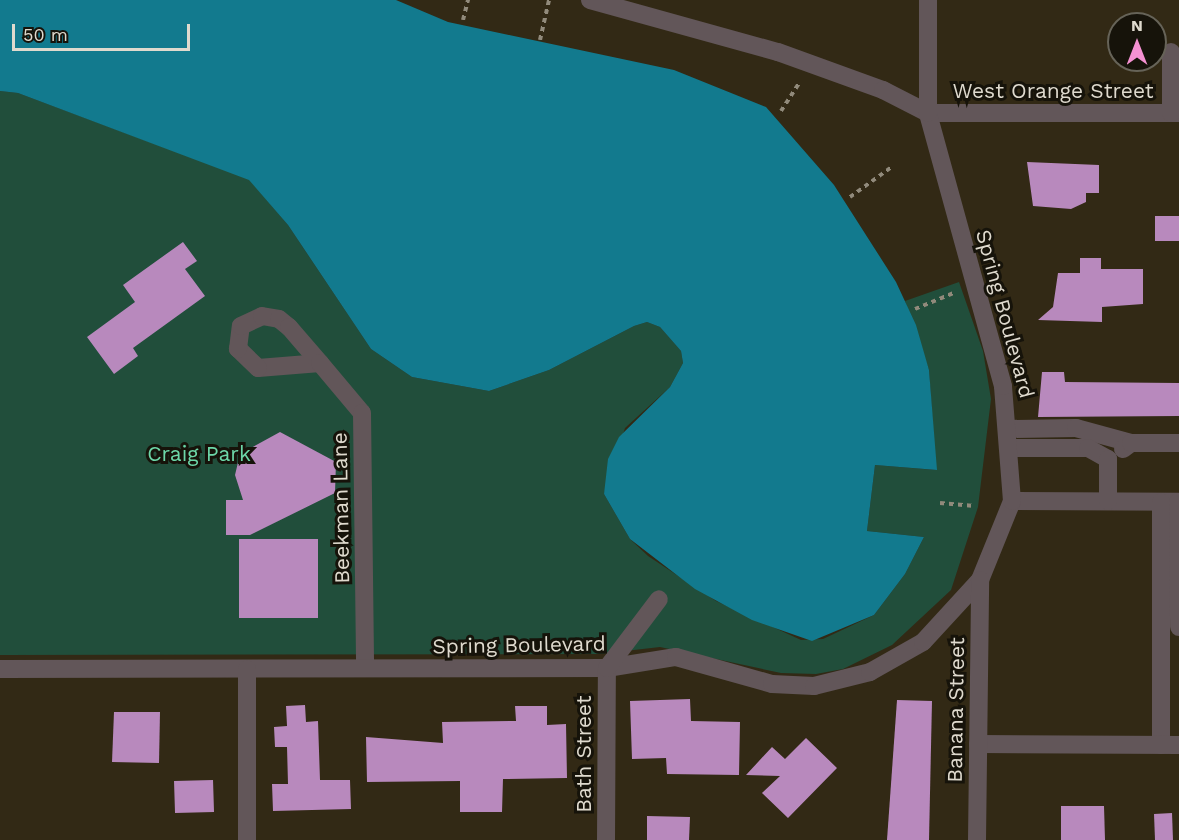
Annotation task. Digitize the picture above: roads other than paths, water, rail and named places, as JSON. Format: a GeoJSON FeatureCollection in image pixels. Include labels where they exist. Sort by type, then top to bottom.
{"type":"FeatureCollection","features":[{"type":"Feature","properties":{"kind":"street"},"geometry":{"type":"LineString","coordinates":[[590,0],[778,52],[883,90],[928,113]]}},
{"type":"Feature","properties":{"kind":"street","name":"Spring Boulevard"},"geometry":{"type":"LineString","coordinates":[[0,669],[607,668],[676,657],[772,684],[842,682],[923,642],[980,580],[1012,501],[1010,429],[1003,386],[928,113],[928,0]]}},
{"type":"Feature","properties":{"kind":"street"},"geometry":{"type":"LineString","coordinates":[[1171,52],[1175,113]]}},
{"type":"Feature","properties":{"kind":"street","name":"West Orange Street"},"geometry":{"type":"LineString","coordinates":[[928,113],[1175,113]]}},
{"type":"Feature","properties":{"kind":"street","name":"Beekman Lane"},"geometry":{"type":"LineString","coordinates":[[320,363],[362,413],[365,668]]}},
{"type":"Feature","properties":{"kind":"street"},"geometry":{"type":"LineString","coordinates":[[1010,429],[1076,428],[1131,442],[1179,442]]}},
{"type":"Feature","properties":{"kind":"street"},"geometry":{"type":"LineString","coordinates":[[1108,459],[1131,442]]}},
{"type":"Feature","properties":{"kind":"street"},"geometry":{"type":"LineString","coordinates":[[1010,448],[1089,448],[1108,459]]}},
{"type":"Feature","properties":{"kind":"street"},"geometry":{"type":"LineString","coordinates":[[1108,459],[1108,501]]}},
{"type":"Feature","properties":{"kind":"street"},"geometry":{"type":"LineString","coordinates":[[1012,501],[1173,502]]}},
{"type":"Feature","properties":{"kind":"street"},"geometry":{"type":"LineString","coordinates":[[1173,502],[1179,627]]}},
{"type":"Feature","properties":{"kind":"street"},"geometry":{"type":"LineString","coordinates":[[978,744],[1170,745],[1173,502]]}},
{"type":"Feature","properties":{"kind":"street","name":"Banana Street"},"geometry":{"type":"LineString","coordinates":[[977,840],[980,580]]}},
{"type":"Feature","properties":{"kind":"street"},"geometry":{"type":"LineString","coordinates":[[607,668],[659,599]]}},
{"type":"Feature","properties":{"kind":"street","name":"Bath Street"},"geometry":{"type":"LineString","coordinates":[[606,840],[607,668]]}},
{"type":"Feature","properties":{"kind":"street"},"geometry":{"type":"LineString","coordinates":[[247,669],[247,840]]}},
{"type":"Feature","properties":{"kind":"water"},"geometry":{"type":"Polygon","coordinates":[[[0,0],[396,0],[448,22],[674,70],[766,107],[834,185],[896,282],[916,325],[929,370],[937,470],[875,465],[867,531],[924,537],[905,574],[874,615],[812,641],[752,620],[695,589],[630,539],[604,494],[608,459],[619,437],[670,387],[683,363],[681,351],[660,327],[647,322],[634,326],[549,370],[489,391],[412,377],[371,349],[288,225],[249,180],[18,93],[0,91],[0,0]]]}},
{"type":"Feature","properties":{"kind":"park label","name":"Craig Park"},"geometry":{"type":"Point","coordinates":[199,454]}}]}
